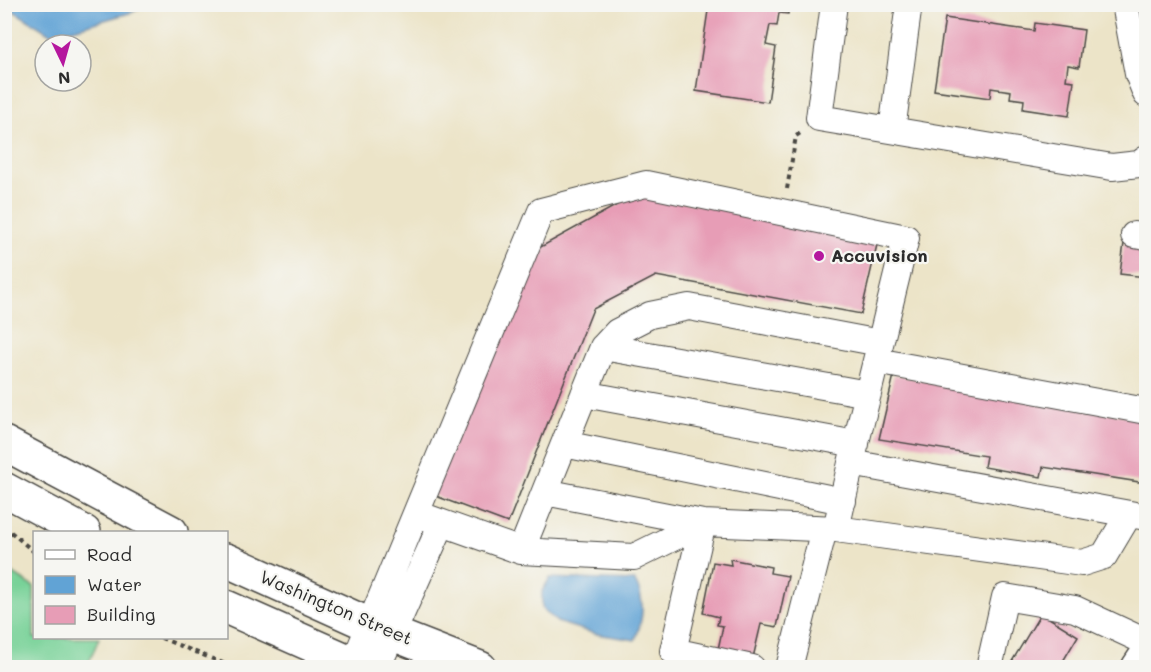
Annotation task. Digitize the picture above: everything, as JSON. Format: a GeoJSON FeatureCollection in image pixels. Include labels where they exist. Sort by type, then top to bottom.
{"type":"FeatureCollection","features":[{"type":"Feature","properties":{"kind":"main road"},"geometry":{"type":"LineString","coordinates":[[12,447],[169,531]]}},
{"type":"Feature","properties":{"kind":"main road"},"geometry":{"type":"LineString","coordinates":[[4,489],[82,531]]}},
{"type":"Feature","properties":{"kind":"main road","name":"Washington Street"},"geometry":{"type":"LineString","coordinates":[[228,561],[381,629],[480,668]]}},
{"type":"Feature","properties":{"kind":"main road"},"geometry":{"type":"LineString","coordinates":[[228,608],[361,666]]}},
{"type":"Feature","properties":{"kind":"main road"},"geometry":{"type":"LineString","coordinates":[[1138,668],[1146,656]]}},
{"type":"Feature","properties":{"kind":"street"},"geometry":{"type":"LineString","coordinates":[[834,4],[819,118],[1112,167],[1139,164],[1146,159]]}},
{"type":"Feature","properties":{"kind":"street"},"geometry":{"type":"LineString","coordinates":[[892,130],[909,4]]}},
{"type":"Feature","properties":{"kind":"street"},"geometry":{"type":"LineString","coordinates":[[1125,4],[1138,74],[1146,94]]}},
{"type":"Feature","properties":{"kind":"street"},"geometry":{"type":"LineString","coordinates":[[381,629],[417,514],[541,210],[646,184],[906,238],[843,501],[830,529],[789,668]]}},
{"type":"Feature","properties":{"kind":"street"},"geometry":{"type":"LineString","coordinates":[[521,551],[603,346],[617,332],[650,315],[689,307],[878,352],[1146,411]]}},
{"type":"Feature","properties":{"kind":"street"},"geometry":{"type":"LineString","coordinates":[[603,346],[868,394]]}},
{"type":"Feature","properties":{"kind":"street"},"geometry":{"type":"LineString","coordinates":[[544,492],[704,523],[830,529],[1082,563],[1104,556],[1138,516],[584,394]]}},
{"type":"Feature","properties":{"kind":"street"},"geometry":{"type":"LineString","coordinates":[[564,444],[843,501]]}},
{"type":"Feature","properties":{"kind":"street"},"geometry":{"type":"LineString","coordinates":[[417,514],[521,551],[634,557],[704,523]]}},
{"type":"Feature","properties":{"kind":"street"},"geometry":{"type":"LineString","coordinates":[[361,666],[442,523]]}},
{"type":"Feature","properties":{"kind":"street"},"geometry":{"type":"LineString","coordinates":[[704,523],[673,651],[752,668]]}},
{"type":"Feature","properties":{"kind":"street"},"geometry":{"type":"LineString","coordinates":[[989,668],[1005,597],[1075,609],[1146,642]]}},
{"type":"Feature","properties":{"kind":"path"},"geometry":{"type":"LineString","coordinates":[[772,211],[788,188],[796,136],[819,118]]}},
{"type":"Feature","properties":{"kind":"path"},"geometry":{"type":"LineString","coordinates":[[4,526],[33,551]]}},
{"type":"Feature","properties":{"kind":"path"},"geometry":{"type":"LineString","coordinates":[[163,639],[235,668]]}},
{"type":"Feature","properties":{"kind":"green space"},"geometry":{"type":"Polygon","coordinates":[[[4,568],[33,586],[33,639],[99,639],[87,667],[5,667],[4,568]]]}},
{"type":"Feature","properties":{"kind":"water"},"geometry":{"type":"Polygon","coordinates":[[[4,5],[144,5],[133,12],[59,33],[49,33],[4,5]]]}},
{"type":"Feature","properties":{"kind":"water"},"geometry":{"type":"Polygon","coordinates":[[[550,578],[635,581],[641,596],[642,610],[635,640],[596,634],[557,622],[542,608],[542,591],[550,578]]]}},
{"type":"Feature","properties":{"kind":"building"},"geometry":{"type":"Polygon","coordinates":[[[709,4],[789,4],[788,14],[779,13],[777,26],[770,25],[766,45],[776,47],[768,102],[696,91],[709,4]]]}},
{"type":"Feature","properties":{"kind":"building"},"geometry":{"type":"Polygon","coordinates":[[[945,18],[1034,31],[1035,23],[1084,30],[1079,67],[1068,65],[1066,80],[1074,81],[1069,116],[1023,109],[1024,100],[1010,98],[1011,91],[991,88],[990,98],[934,90],[945,18]]]}},
{"type":"Feature","properties":{"kind":"building"},"geometry":{"type":"Polygon","coordinates":[[[637,194],[879,236],[861,314],[656,276],[593,309],[508,523],[433,495],[526,255],[637,194]]]}},
{"type":"Feature","properties":{"kind":"building"},"geometry":{"type":"Polygon","coordinates":[[[1124,243],[1146,246],[1146,277],[1120,274],[1124,243]]]}},
{"type":"Feature","properties":{"kind":"building"},"geometry":{"type":"Polygon","coordinates":[[[894,375],[1146,419],[1146,483],[1043,467],[1041,477],[984,467],[986,456],[879,439],[894,375]]]}},
{"type":"Feature","properties":{"kind":"building"},"geometry":{"type":"Polygon","coordinates":[[[730,559],[771,567],[770,573],[788,576],[777,627],[761,624],[752,662],[717,654],[723,626],[717,625],[719,617],[703,613],[713,562],[731,565],[730,559]]]}},
{"type":"Feature","properties":{"kind":"building"},"geometry":{"type":"Polygon","coordinates":[[[1041,613],[1078,636],[1059,668],[1008,668],[1041,613]]]}},
{"type":"Feature","properties":{"kind":"place","name":"Accuvision"},"geometry":{"type":"Point","coordinates":[819,256]}}]}
